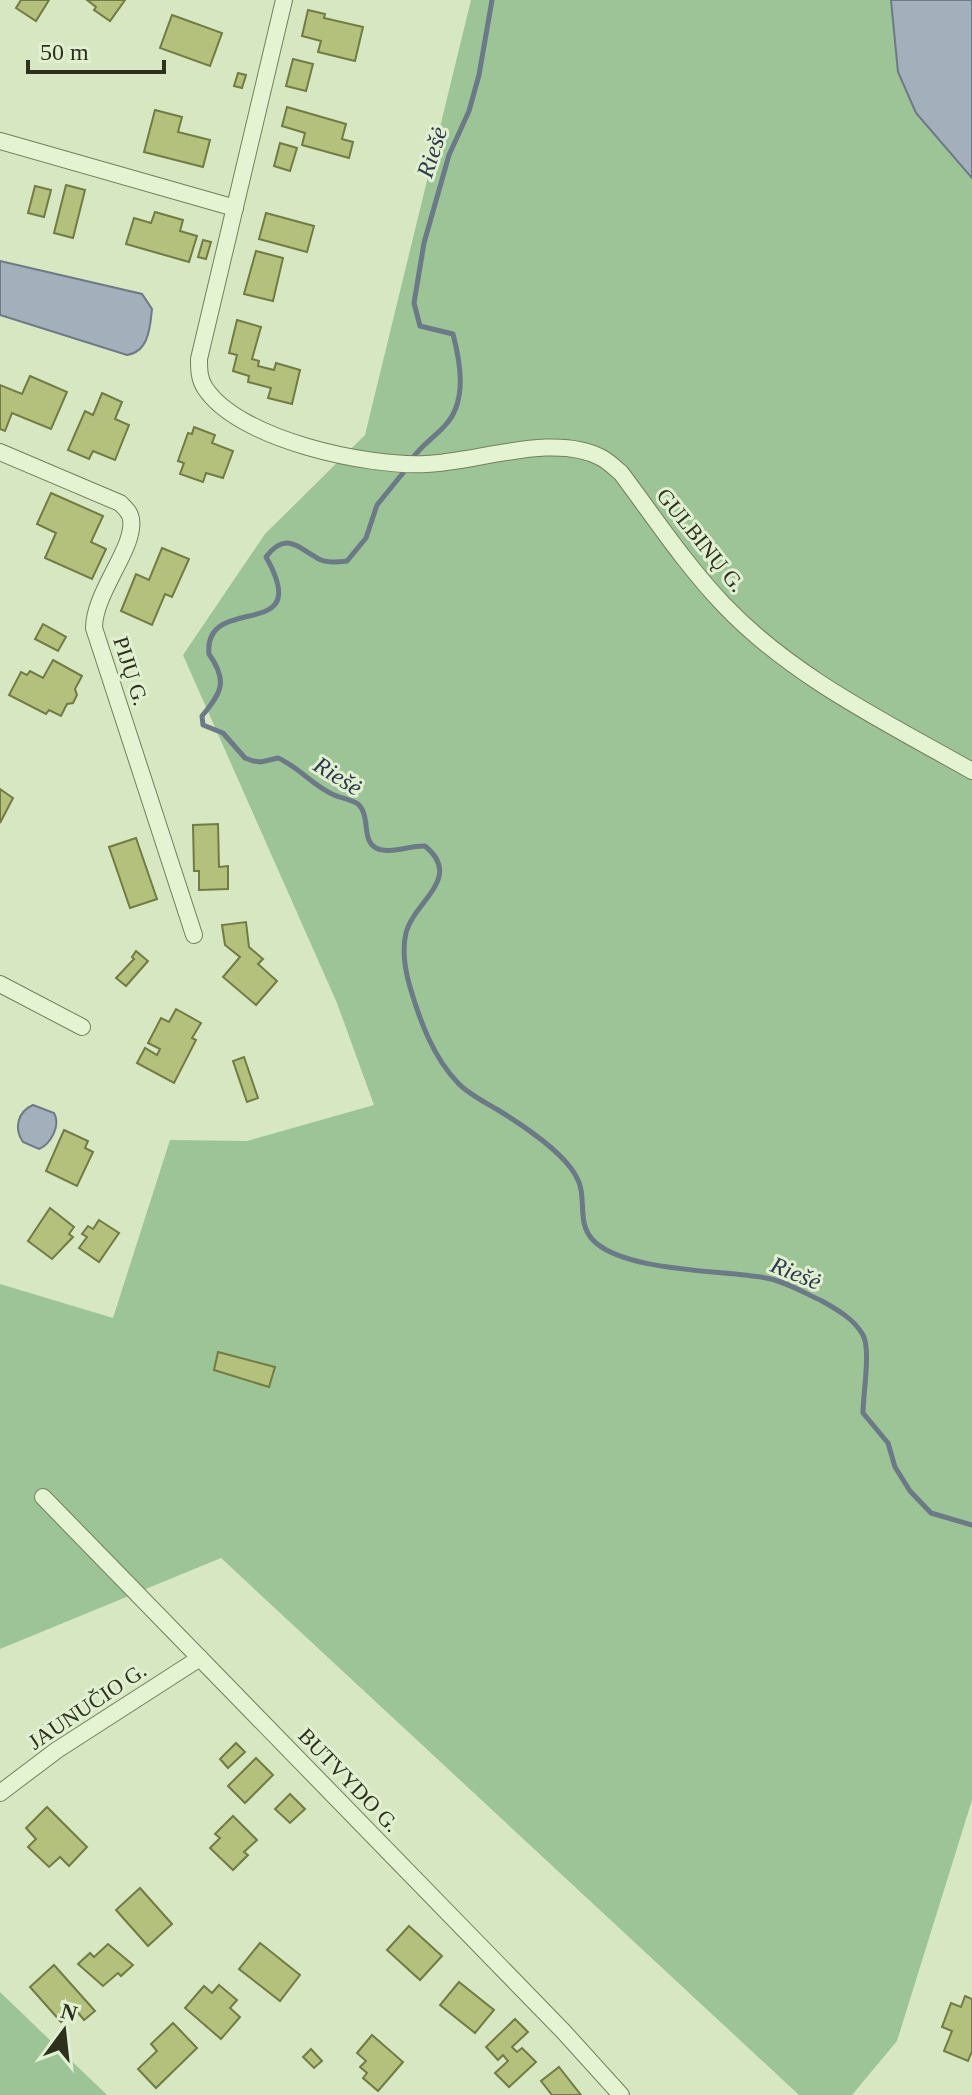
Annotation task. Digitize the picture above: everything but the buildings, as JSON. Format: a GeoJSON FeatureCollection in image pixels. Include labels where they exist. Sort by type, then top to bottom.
{"type":"FeatureCollection","features":[{"type":"Feature","properties":{"kind":"street"},"geometry":{"type":"LineString","coordinates":[[0,141],[235,208],[284,0]]}},
{"type":"Feature","properties":{"kind":"street","name":"GULBINŲ G."},"geometry":{"type":"LineString","coordinates":[[235,208],[199,359],[203,386],[233,415],[265,432],[310,448],[367,459],[424,464],[558,448],[583,451],[603,458],[621,473],[723,605],[787,661],[972,771]]}},
{"type":"Feature","properties":{"kind":"street","name":"PIJŲ G."},"geometry":{"type":"LineString","coordinates":[[0,452],[120,503],[129,512],[130,533],[98,603],[94,628],[194,935]]}},
{"type":"Feature","properties":{"kind":"street"},"geometry":{"type":"LineString","coordinates":[[0,984],[82,1027]]}},
{"type":"Feature","properties":{"kind":"street","name":"BUTVYDO G."},"geometry":{"type":"LineString","coordinates":[[43,1497],[563,2031],[621,2095]]}},
{"type":"Feature","properties":{"kind":"street","name":"JAUNUČIO G."},"geometry":{"type":"LineString","coordinates":[[0,1793],[57,1750],[200,1658]]}},
{"type":"Feature","properties":{"kind":"green space"},"geometry":{"type":"Polygon","coordinates":[[[471,0],[891,0],[898,73],[916,113],[972,178],[972,1800],[897,2041],[852,2095],[799,2095],[221,1558],[0,1649],[0,1284],[113,1318],[170,1140],[247,1141],[374,1105],[337,1003],[183,655],[265,534],[365,435],[471,0]]]}},
{"type":"Feature","properties":{"kind":"green space"},"geometry":{"type":"Polygon","coordinates":[[[0,1992],[107,2095],[0,2095],[0,1992]]]}},
{"type":"Feature","properties":{"kind":"shaded area"},"geometry":{"type":"Polygon","coordinates":[[[891,0],[972,0],[972,178],[916,113],[898,72],[891,0]]]}},
{"type":"Feature","properties":{"kind":"shaded area"},"geometry":{"type":"Polygon","coordinates":[[[0,261],[142,294],[152,309],[144,344],[127,355],[0,315],[0,261]]]}},
{"type":"Feature","properties":{"kind":"shaded area"},"geometry":{"type":"Polygon","coordinates":[[[33,1105],[54,1113],[56,1118],[54,1134],[39,1149],[23,1142],[19,1132],[20,1116],[33,1105]]]}},
{"type":"Feature","properties":{"kind":"waterway","name":"Riešė"},"geometry":{"type":"LineString","coordinates":[[412,459],[448,422],[460,391],[460,367],[453,334],[420,326],[414,303],[424,243],[449,155],[469,111],[479,75],[492,0]]}},
{"type":"Feature","properties":{"kind":"waterway","name":"Riešė"},"geometry":{"type":"LineString","coordinates":[[407,468],[377,505],[366,538],[347,561],[324,561],[287,543],[280,544],[266,557],[278,584],[277,600],[268,610],[222,625],[212,635],[209,654],[219,672],[220,686],[202,716],[203,725],[223,733],[245,758],[261,762],[278,758],[326,791],[358,804],[371,844],[376,848],[387,850],[425,846],[436,858],[440,869],[433,890],[406,933],[405,960],[423,1025],[449,1073],[467,1091],[541,1139],[570,1167],[579,1184],[587,1232],[606,1250],[648,1264],[773,1280],[840,1311],[863,1335],[867,1361],[863,1413],[888,1443],[895,1467],[910,1491],[931,1513],[972,1525]]}}]}
